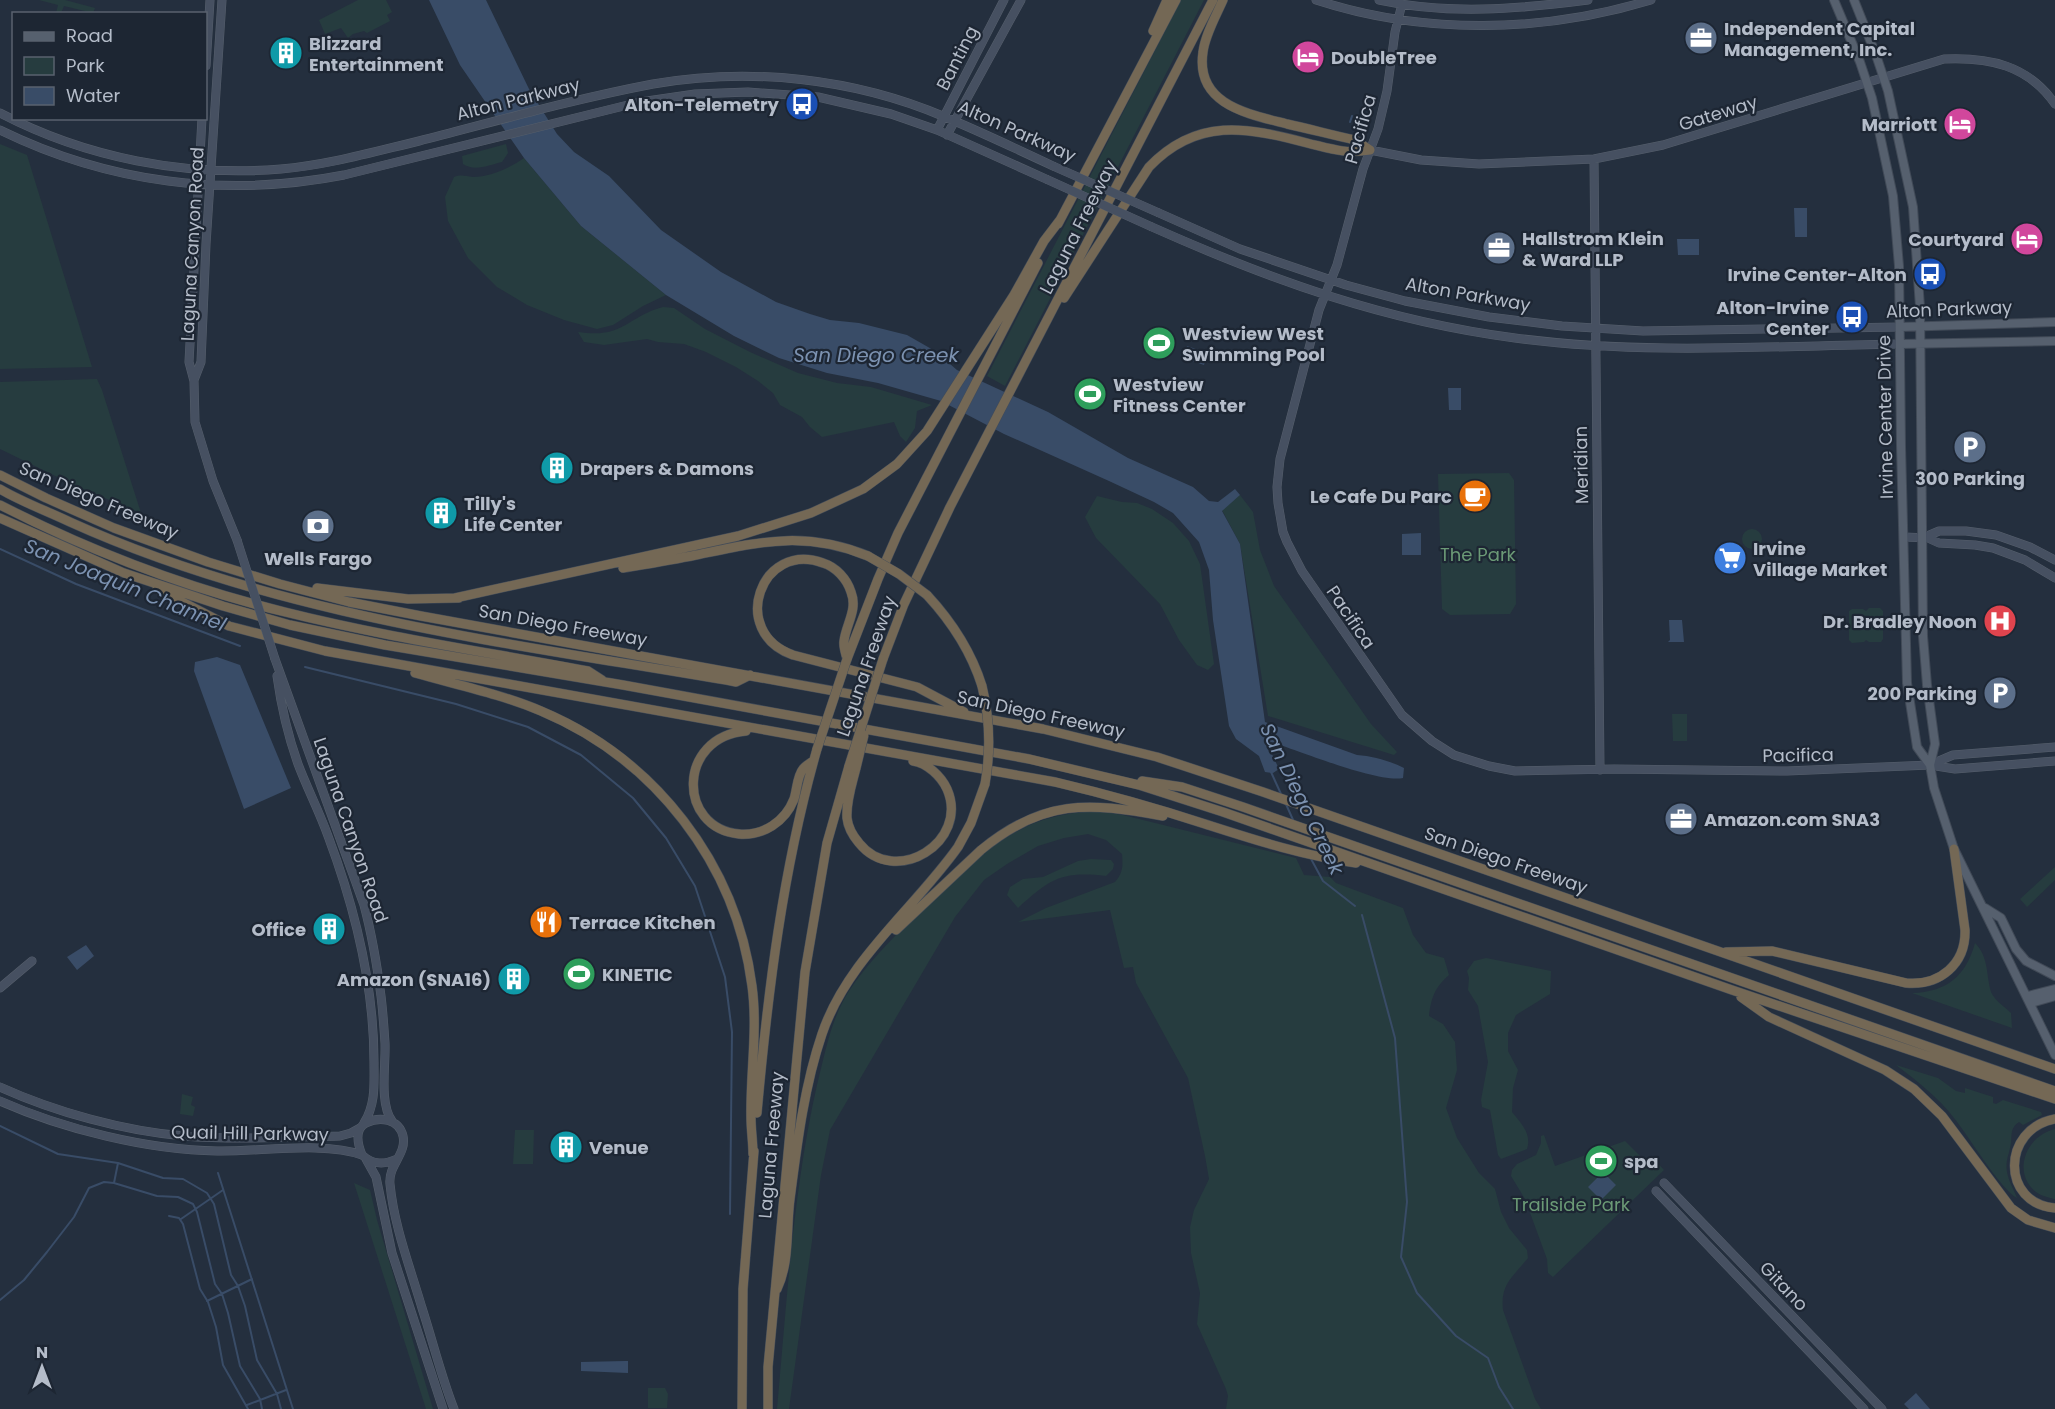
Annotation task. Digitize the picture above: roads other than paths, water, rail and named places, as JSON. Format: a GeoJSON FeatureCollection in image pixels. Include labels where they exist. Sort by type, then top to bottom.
{"type":"FeatureCollection","features":[{"type":"Feature","properties":{"kind":"highway"},"geometry":{"type":"LineString","coordinates":[[1123,99],[1167,0]]}},
{"type":"Feature","properties":{"kind":"highway","name":"Laguna Freeway"},"geometry":{"type":"LineString","coordinates":[[742,1409],[743,1289],[753,1154],[772,966],[792,848],[814,760],[847,654],[898,533],[1176,0]]}},
{"type":"Feature","properties":{"kind":"highway","name":"Laguna Freeway"},"geometry":{"type":"LineString","coordinates":[[768,1409],[768,1367],[774,1294],[805,972],[827,843],[867,724],[864,716],[904,604],[930,547],[1213,0]]}},
{"type":"Feature","properties":{"kind":"highway"},"geometry":{"type":"LineString","coordinates":[[1223,0],[1204,46],[1203,61],[1207,81],[1222,101],[1244,113],[1354,140],[1370,150]]}},
{"type":"Feature","properties":{"kind":"highway"},"geometry":{"type":"LineString","coordinates":[[1053,311],[1071,289],[1149,167],[1161,155],[1183,140],[1222,129],[1239,129],[1285,137],[1350,153],[1370,150]]}},
{"type":"Feature","properties":{"kind":"highway"},"geometry":{"type":"LineString","coordinates":[[455,598],[707,544],[782,523],[829,506],[863,489],[897,464],[918,443],[1014,295],[1044,240],[1060,220]]}},
{"type":"Feature","properties":{"kind":"highway","name":"San Diego Freeway"},"geometry":{"type":"LineString","coordinates":[[0,475],[114,528],[208,562],[349,602],[1043,729],[1118,747],[1263,792],[2055,1067]]}},
{"type":"Feature","properties":{"kind":"highway"},"geometry":{"type":"LineString","coordinates":[[0,489],[140,552],[199,573],[355,615],[736,682],[750,675]]}},
{"type":"Feature","properties":{"kind":"highway"},"geometry":{"type":"LineString","coordinates":[[0,505],[95,549],[224,595],[283,612],[370,632],[588,671],[607,683]]}},
{"type":"Feature","properties":{"kind":"highway"},"geometry":{"type":"LineString","coordinates":[[0,518],[124,573],[229,626],[286,642],[365,659],[1055,782],[1151,807],[1292,851],[1324,859],[1377,866]]}},
{"type":"Feature","properties":{"kind":"highway"},"geometry":{"type":"LineString","coordinates":[[280,584],[408,599],[455,598],[765,542],[815,541],[841,546],[868,556],[899,574],[927,595],[961,638],[973,660],[986,702],[990,741],[985,784],[971,823],[958,847],[862,963],[846,985],[830,1014],[816,1053],[807,1095],[789,1201],[783,1276],[774,1294]]}},
{"type":"Feature","properties":{"kind":"highway"},"geometry":{"type":"LineString","coordinates":[[847,654],[843,643],[854,606],[851,591],[840,574],[821,561],[805,559],[790,562],[771,573],[760,591],[757,613],[765,635],[778,648],[793,655],[917,687],[971,716]]}},
{"type":"Feature","properties":{"kind":"highway"},"geometry":{"type":"LineString","coordinates":[[124,573],[223,606],[310,630],[1029,759],[1107,777],[1192,801],[1732,990],[2055,1099]]}},
{"type":"Feature","properties":{"kind":"highway"},"geometry":{"type":"LineString","coordinates":[[365,659],[502,698],[557,718],[605,745],[626,760],[652,784],[681,817],[720,878],[736,918],[745,950],[755,1020],[751,1118],[753,1154]]}},
{"type":"Feature","properties":{"kind":"highway"},"geometry":{"type":"LineString","coordinates":[[760,730],[734,732],[720,737],[707,747],[699,759],[693,781],[695,795],[705,815],[716,826],[726,831],[743,834],[758,833],[770,828],[785,815],[793,801],[802,770],[814,760]]}},
{"type":"Feature","properties":{"kind":"highway"},"geometry":{"type":"LineString","coordinates":[[840,744],[858,750],[920,762],[936,774],[946,788],[951,803],[949,824],[939,843],[922,856],[901,862],[888,861],[860,845],[852,833],[847,817],[853,767]]}},
{"type":"Feature","properties":{"kind":"highway"},"geometry":{"type":"LineString","coordinates":[[1107,777],[1182,787],[2055,1091]]}},
{"type":"Feature","properties":{"kind":"highway"},"geometry":{"type":"LineString","coordinates":[[862,963],[981,850],[1007,831],[1036,817],[1077,807],[1105,806],[1208,825]]}},
{"type":"Feature","properties":{"kind":"highway"},"geometry":{"type":"LineString","coordinates":[[1719,952],[1772,951],[1906,984],[1921,984],[1934,980],[1952,968],[1960,957],[1964,944],[1965,930],[1954,849]]}},
{"type":"Feature","properties":{"kind":"highway"},"geometry":{"type":"LineString","coordinates":[[1732,990],[1769,1017],[1886,1070],[1914,1089],[1942,1116],[2011,1208],[2028,1220],[2055,1228]]}},
{"type":"Feature","properties":{"kind":"highway"},"geometry":{"type":"LineString","coordinates":[[2055,1119],[2040,1123],[2026,1133],[2017,1147],[2014,1165],[2018,1182],[2027,1196],[2042,1206],[2055,1208]]}},
{"type":"Feature","properties":{"kind":"main road"},"geometry":{"type":"LineString","coordinates":[[207,50],[210,0]]}},
{"type":"Feature","properties":{"kind":"main road","name":"Laguna Canyon Road"},"geometry":{"type":"LineString","coordinates":[[194,381],[201,362],[209,185],[222,0]]}},
{"type":"Feature","properties":{"kind":"main road","name":"Banting"},"geometry":{"type":"LineString","coordinates":[[937,130],[1004,0]]}},
{"type":"Feature","properties":{"kind":"main road","name":"Banting"},"geometry":{"type":"LineString","coordinates":[[947,135],[1021,0]]}},
{"type":"Feature","properties":{"kind":"main road"},"geometry":{"type":"LineString","coordinates":[[1316,0],[1397,19],[1490,26],[1538,23],[1594,15],[1651,0]]}},
{"type":"Feature","properties":{"kind":"main road"},"geometry":{"type":"LineString","coordinates":[[1379,0],[1402,4],[1486,9],[1534,7],[1588,0]]}},
{"type":"Feature","properties":{"kind":"main road","name":"Irvine Center Drive"},"geometry":{"type":"LineString","coordinates":[[1834,0],[1867,83],[1893,196],[1899,266],[1908,700],[1917,747],[1930,765]]}},
{"type":"Feature","properties":{"kind":"main road","name":"Irvine Center Drive"},"geometry":{"type":"LineString","coordinates":[[1854,0],[1883,77],[1913,207],[1918,276],[1923,636],[1935,744],[1930,765],[1934,789],[1954,849],[2055,1053]]}},
{"type":"Feature","properties":{"kind":"main road","name":"Pacifica"},"geometry":{"type":"LineString","coordinates":[[1402,4],[1397,19],[1387,91],[1378,129],[1324,295],[1282,451],[1277,484],[1278,503],[1287,543],[1302,571],[1392,703],[1413,727],[1454,755],[1476,763],[1515,771],[1787,771],[1930,765],[1955,769],[2055,761]]}},
{"type":"Feature","properties":{"kind":"main road","name":"Gateway"},"geometry":{"type":"LineString","coordinates":[[1370,150],[1420,160],[1479,164],[1594,159],[1663,145],[1944,59],[1984,59],[2008,67],[2030,79],[2055,104]]}},
{"type":"Feature","properties":{"kind":"main road","name":"Alton Parkway"},"geometry":{"type":"LineString","coordinates":[[15,120],[43,133],[91,150],[141,162],[210,170],[257,170],[310,165],[362,156],[667,81],[760,76],[798,79],[861,90],[944,116],[1240,249],[1330,280],[1391,297],[1469,314],[1541,324],[1670,331],[2055,322]]}},
{"type":"Feature","properties":{"kind":"main road","name":"Alton Parkway"},"geometry":{"type":"LineString","coordinates":[[0,130],[30,145],[105,170],[154,180],[198,185],[248,186],[303,182],[376,167],[664,98],[718,92],[801,95],[839,101],[891,114],[937,130],[1253,270],[1380,312],[1457,329],[1515,338],[1595,345],[1654,347],[2055,341]]}},
{"type":"Feature","properties":{"kind":"main road","name":"Laguna Canyon Road"},"geometry":{"type":"LineString","coordinates":[[202,120],[189,362],[194,381],[197,430],[213,481],[237,540],[275,659],[364,904],[373,942],[380,990],[385,1043],[385,1101],[392,1121]]}},
{"type":"Feature","properties":{"kind":"main road","name":"Meridian"},"geometry":{"type":"LineString","coordinates":[[1594,159],[1600,770]]}},
{"type":"Feature","properties":{"kind":"main road"},"geometry":{"type":"LineString","coordinates":[[1904,537],[1923,537],[1939,531],[1966,531],[1996,535],[2030,547],[2055,560]]}},
{"type":"Feature","properties":{"kind":"main road"},"geometry":{"type":"LineString","coordinates":[[1993,548],[1996,535]]}},
{"type":"Feature","properties":{"kind":"main road"},"geometry":{"type":"LineString","coordinates":[[1923,537],[1939,543],[1993,548],[2025,560],[2055,578]]}},
{"type":"Feature","properties":{"kind":"main road","name":"Laguna Canyon Road"},"geometry":{"type":"LineString","coordinates":[[275,659],[280,699],[293,747],[327,835],[360,936],[369,988],[374,1048],[373,1105],[362,1125]]}},
{"type":"Feature","properties":{"kind":"main road","name":"Pacifica"},"geometry":{"type":"LineString","coordinates":[[1930,765],[1953,755],[2055,747]]}},
{"type":"Feature","properties":{"kind":"main road"},"geometry":{"type":"LineString","coordinates":[[1983,907],[2001,918],[2016,949],[2026,961],[2055,976]]}},
{"type":"Feature","properties":{"kind":"main road"},"geometry":{"type":"LineString","coordinates":[[0,988],[32,961]]}},
{"type":"Feature","properties":{"kind":"main road"},"geometry":{"type":"LineString","coordinates":[[2030,1000],[2055,989]]}},
{"type":"Feature","properties":{"kind":"main road"},"geometry":{"type":"LineString","coordinates":[[2030,1000],[2055,996]]}},
{"type":"Feature","properties":{"kind":"main road","name":"Quail Hill Parkway"},"geometry":{"type":"LineString","coordinates":[[0,1087],[74,1113],[136,1129],[170,1134],[226,1138],[339,1136],[351,1133],[362,1125]]}},
{"type":"Feature","properties":{"kind":"main road","name":"Quail Hill Parkway"},"geometry":{"type":"LineString","coordinates":[[0,1101],[57,1122],[122,1139],[163,1146],[218,1151],[340,1149],[364,1157]]}},
{"type":"Feature","properties":{"kind":"main road"},"geometry":{"type":"LineString","coordinates":[[443,1408],[392,1252],[378,1182],[357,1141],[362,1125],[375,1119],[392,1121],[403,1136],[403,1146],[390,1175],[395,1214],[405,1254],[454,1409]]}},
{"type":"Feature","properties":{"kind":"main road"},"geometry":{"type":"LineString","coordinates":[[364,1157],[382,1164],[397,1159]]}},
{"type":"Feature","properties":{"kind":"main road","name":"Gitano"},"geometry":{"type":"LineString","coordinates":[[1664,1183],[1882,1409]]}},
{"type":"Feature","properties":{"kind":"main road","name":"Gitano"},"geometry":{"type":"LineString","coordinates":[[1656,1191],[1864,1409]]}},
{"type":"Feature","properties":{"kind":"main road"},"geometry":{"type":"LineString","coordinates":[[443,1408],[450,1400]]}},
{"type":"Feature","properties":{"kind":"water","name":"San Diego Creek"},"geometry":{"type":"Polygon","coordinates":[[[429,0],[486,0],[529,89],[557,134],[574,152],[609,176],[661,230],[721,272],[776,302],[810,314],[907,335],[935,351],[957,370],[1048,412],[1128,458],[1193,487],[1209,501],[1218,502],[1235,489],[1240,495],[1222,511],[1240,544],[1265,722],[1357,755],[1393,763],[1404,768],[1403,778],[1375,776],[1271,742],[1270,750],[1279,769],[1273,773],[1265,772],[1259,756],[1236,739],[1229,726],[1213,620],[1209,570],[1199,542],[1173,513],[1154,502],[1004,434],[941,401],[878,383],[827,373],[779,358],[734,336],[666,295],[581,226],[524,158],[460,65],[429,0]]]}},
{"type":"Feature","properties":{"kind":"water"},"geometry":{"type":"Polygon","coordinates":[[[1794,208],[1807,208],[1807,237],[1795,237],[1794,208]]]}},
{"type":"Feature","properties":{"kind":"water"},"geometry":{"type":"Polygon","coordinates":[[[1677,239],[1699,239],[1699,255],[1678,255],[1677,239]]]}},
{"type":"Feature","properties":{"kind":"water","name":"Westview West Swimming Pool"},"geometry":{"type":"Polygon","coordinates":[[[1151,334],[1172,341],[1168,352],[1147,346],[1151,334]]]}},
{"type":"Feature","properties":{"kind":"water"},"geometry":{"type":"Polygon","coordinates":[[[1187,346],[1208,353],[1204,365],[1183,358],[1187,346]]]}},
{"type":"Feature","properties":{"kind":"water"},"geometry":{"type":"Polygon","coordinates":[[[1448,388],[1461,388],[1461,410],[1449,410],[1448,388]]]}},
{"type":"Feature","properties":{"kind":"water"},"geometry":{"type":"Polygon","coordinates":[[[1421,533],[1421,555],[1402,555],[1402,534],[1421,533]]]}},
{"type":"Feature","properties":{"kind":"water"},"geometry":{"type":"Polygon","coordinates":[[[1669,620],[1682,620],[1684,642],[1668,642],[1670,640],[1669,620]]]}},
{"type":"Feature","properties":{"kind":"water"},"geometry":{"type":"Polygon","coordinates":[[[217,657],[240,665],[291,788],[244,809],[194,671],[195,662],[217,657]]]}},
{"type":"Feature","properties":{"kind":"water"},"geometry":{"type":"Polygon","coordinates":[[[86,945],[94,956],[77,970],[67,957],[86,945]]]}},
{"type":"Feature","properties":{"kind":"water"},"geometry":{"type":"Polygon","coordinates":[[[1603,1172],[1616,1185],[1601,1200],[1588,1187],[1603,1172]]]}},
{"type":"Feature","properties":{"kind":"water"},"geometry":{"type":"Polygon","coordinates":[[[628,1361],[628,1373],[581,1371],[581,1362],[628,1361]]]}},
{"type":"Feature","properties":{"kind":"water"},"geometry":{"type":"Polygon","coordinates":[[[1916,1393],[1930,1409],[1909,1409],[1904,1404],[1916,1393]]]}},
{"type":"Feature","properties":{"kind":"waterway"},"geometry":{"type":"LineString","coordinates":[[1350,122],[1352,116]]}},
{"type":"Feature","properties":{"kind":"waterway","name":"San Joaquin Channel"},"geometry":{"type":"LineString","coordinates":[[0,549],[76,584],[240,646]]}},
{"type":"Feature","properties":{"kind":"waterway","name":"San Joaquin Channel"},"geometry":{"type":"LineString","coordinates":[[305,667],[456,704],[528,727],[581,755],[633,798],[666,838],[695,886],[725,977],[732,1032],[730,1214]]}},
{"type":"Feature","properties":{"kind":"waterway","name":"San Diego Creek"},"geometry":{"type":"LineString","coordinates":[[1271,772],[1281,794]]}},
{"type":"Feature","properties":{"kind":"waterway","name":"San Diego Creek"},"geometry":{"type":"LineString","coordinates":[[1285,802],[1294,822]]}},
{"type":"Feature","properties":{"kind":"waterway","name":"San Diego Creek"},"geometry":{"type":"LineString","coordinates":[[1310,857],[1323,881],[1355,906]]}},
{"type":"Feature","properties":{"kind":"waterway","name":"San Diego Creek"},"geometry":{"type":"LineString","coordinates":[[1362,915],[1395,1038],[1407,1202],[1401,1257],[1417,1293],[1456,1336],[1488,1358],[1499,1387],[1513,1409]]}},
{"type":"Feature","properties":{"kind":"waterway"},"geometry":{"type":"LineString","coordinates":[[0,1126],[58,1154],[118,1163],[163,1178],[183,1179],[207,1193],[214,1204],[231,1275],[238,1286],[245,1306],[257,1360],[277,1394],[281,1409]]}},
{"type":"Feature","properties":{"kind":"waterway"},"geometry":{"type":"LineString","coordinates":[[114,1183],[118,1163]]}},
{"type":"Feature","properties":{"kind":"waterway"},"geometry":{"type":"LineString","coordinates":[[218,1173],[293,1409]]}},
{"type":"Feature","properties":{"kind":"waterway"},"geometry":{"type":"LineString","coordinates":[[0,1300],[24,1280],[47,1252],[74,1217],[89,1188],[104,1182],[114,1183],[157,1196],[178,1197],[193,1204],[197,1212],[215,1284],[222,1294],[228,1313],[240,1366],[260,1399],[262,1409]]}},
{"type":"Feature","properties":{"kind":"waterway"},"geometry":{"type":"LineString","coordinates":[[181,1219],[223,1190]]}},
{"type":"Feature","properties":{"kind":"waterway"},"geometry":{"type":"LineString","coordinates":[[169,1216],[179,1218],[183,1224],[200,1289],[208,1302],[216,1327],[223,1365],[248,1409]]}},
{"type":"Feature","properties":{"kind":"waterway"},"geometry":{"type":"LineString","coordinates":[[207,1301],[252,1279]]}},
{"type":"Feature","properties":{"kind":"waterway"},"geometry":{"type":"LineString","coordinates":[[247,1405],[286,1390]]}},
{"type":"Feature","properties":{"kind":"place","name":"Independent Capital Management, Inc."},"geometry":{"type":"Point","coordinates":[1701,38]}},
{"type":"Feature","properties":{"kind":"place","name":"Blizzard Entertainment"},"geometry":{"type":"Point","coordinates":[286,53]}},
{"type":"Feature","properties":{"kind":"place","name":"DoubleTree"},"geometry":{"type":"Point","coordinates":[1308,57]}},
{"type":"Feature","properties":{"kind":"place","name":"Alton-Telemetry"},"geometry":{"type":"Point","coordinates":[802,104]}},
{"type":"Feature","properties":{"kind":"place","name":"Marriott"},"geometry":{"type":"Point","coordinates":[1960,124]}},
{"type":"Feature","properties":{"kind":"place","name":"Courtyard"},"geometry":{"type":"Point","coordinates":[2027,239]}},
{"type":"Feature","properties":{"kind":"place","name":"Hallstrom Klein & Ward LLP"},"geometry":{"type":"Point","coordinates":[1499,248]}},
{"type":"Feature","properties":{"kind":"place","name":"Irvine Center-Alton"},"geometry":{"type":"Point","coordinates":[1930,274]}},
{"type":"Feature","properties":{"kind":"place","name":"Alton-Irvine Center"},"geometry":{"type":"Point","coordinates":[1852,317]}},
{"type":"Feature","properties":{"kind":"place","name":"Westview West Swimming Pool"},"geometry":{"type":"Point","coordinates":[1159,343]}},
{"type":"Feature","properties":{"kind":"place","name":"Westview Fitness Center"},"geometry":{"type":"Point","coordinates":[1090,394]}},
{"type":"Feature","properties":{"kind":"place","name":"300 Parking"},"geometry":{"type":"Point","coordinates":[1970,447]}},
{"type":"Feature","properties":{"kind":"place","name":"Drapers & Damons"},"geometry":{"type":"Point","coordinates":[557,468]}},
{"type":"Feature","properties":{"kind":"place","name":"Le Cafe Du Parc"},"geometry":{"type":"Point","coordinates":[1475,496]}},
{"type":"Feature","properties":{"kind":"place","name":"Tilly's Life Center"},"geometry":{"type":"Point","coordinates":[441,513]}},
{"type":"Feature","properties":{"kind":"place","name":"Wells Fargo"},"geometry":{"type":"Point","coordinates":[318,526]}},
{"type":"Feature","properties":{"kind":"place","name":"Irvine Village Market"},"geometry":{"type":"Point","coordinates":[1730,558]}},
{"type":"Feature","properties":{"kind":"place","name":"Dr. Bradley Noon"},"geometry":{"type":"Point","coordinates":[2000,621]}},
{"type":"Feature","properties":{"kind":"place","name":"200 Parking"},"geometry":{"type":"Point","coordinates":[2000,693]}},
{"type":"Feature","properties":{"kind":"place","name":"Amazon.com SNA3"},"geometry":{"type":"Point","coordinates":[1681,819]}},
{"type":"Feature","properties":{"kind":"place","name":"Terrace Kitchen"},"geometry":{"type":"Point","coordinates":[546,922]}},
{"type":"Feature","properties":{"kind":"place","name":"Office"},"geometry":{"type":"Point","coordinates":[329,929]}},
{"type":"Feature","properties":{"kind":"place","name":"KINETIC"},"geometry":{"type":"Point","coordinates":[579,974]}},
{"type":"Feature","properties":{"kind":"place","name":"Amazon (SNA16)"},"geometry":{"type":"Point","coordinates":[514,979]}},
{"type":"Feature","properties":{"kind":"place","name":"Venue"},"geometry":{"type":"Point","coordinates":[566,1147]}},
{"type":"Feature","properties":{"kind":"place","name":"spa"},"geometry":{"type":"Point","coordinates":[1601,1161]}},
{"type":"Feature","properties":{"kind":"park label","name":"The Park"},"geometry":{"type":"Point","coordinates":[1478,554]}},
{"type":"Feature","properties":{"kind":"park label","name":"Trailside Park"},"geometry":{"type":"Point","coordinates":[1571,1204]}}]}
